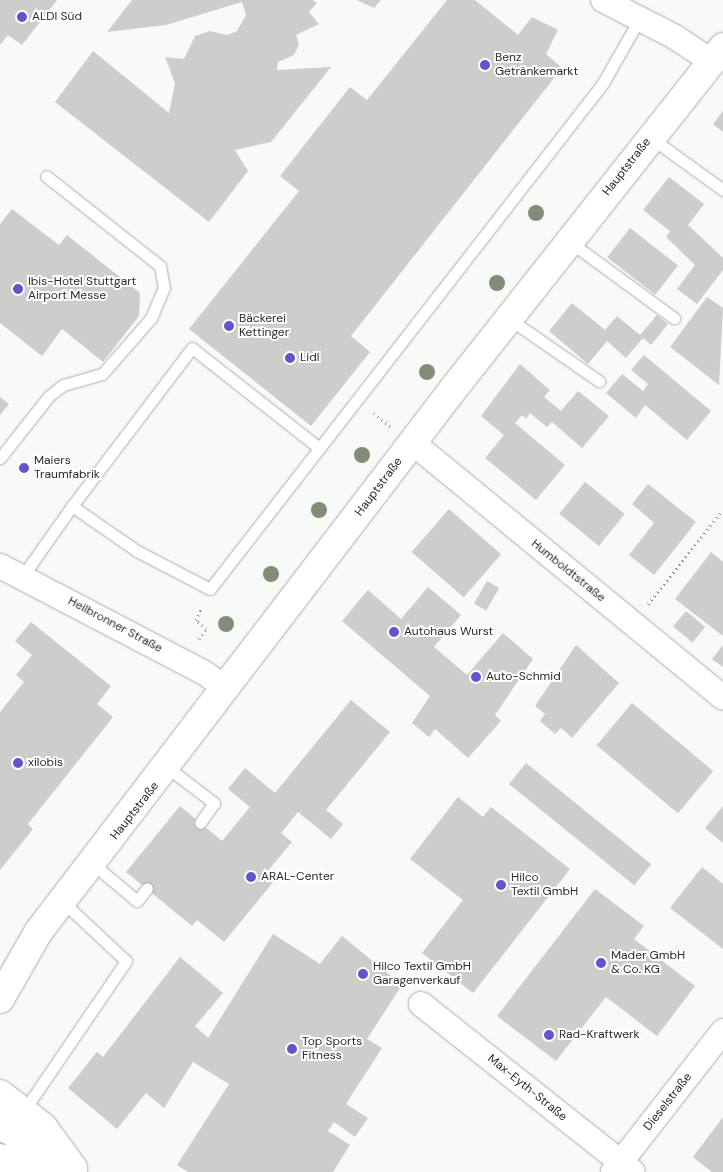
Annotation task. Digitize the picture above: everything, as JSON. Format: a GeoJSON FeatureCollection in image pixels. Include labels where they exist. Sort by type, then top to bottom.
{"type":"FeatureCollection","features":[{"type":"Feature","properties":{"kind":"main road","name":"Hauptstraße"},"geometry":{"type":"LineString","coordinates":[[0,966],[39,931],[93,864],[168,768],[508,318],[717,54]]}},
{"type":"Feature","properties":{"kind":"main road","name":"Hauptstraße"},"geometry":{"type":"LineString","coordinates":[[0,999],[39,931]]}},
{"type":"Feature","properties":{"kind":"main road"},"geometry":{"type":"LineString","coordinates":[[0,1094],[11,1118],[43,1127],[77,1170]]}},
{"type":"Feature","properties":{"kind":"main road"},"geometry":{"type":"LineString","coordinates":[[0,1158],[77,1170]]}},
{"type":"Feature","properties":{"kind":"street"},"geometry":{"type":"LineString","coordinates":[[603,0],[717,54]]}},
{"type":"Feature","properties":{"kind":"street","name":"Humboldtstraße"},"geometry":{"type":"LineString","coordinates":[[413,443],[723,698]]}},
{"type":"Feature","properties":{"kind":"street","name":"Heilbronner Straße"},"geometry":{"type":"LineString","coordinates":[[0,566],[185,662],[227,690]]}},
{"type":"Feature","properties":{"kind":"street","name":"Max-Eyth-Straße"},"geometry":{"type":"LineString","coordinates":[[421,1004],[622,1169]]}},
{"type":"Feature","properties":{"kind":"street","name":"Dieselstraße"},"geometry":{"type":"LineString","coordinates":[[622,1169],[723,1031]]}},
{"type":"Feature","properties":{"kind":"lane"},"geometry":{"type":"LineString","coordinates":[[72,506],[137,551],[210,589],[603,83],[640,18]]}},
{"type":"Feature","properties":{"kind":"lane"},"geometry":{"type":"LineString","coordinates":[[650,137],[723,190]]}},
{"type":"Feature","properties":{"kind":"lane"},"geometry":{"type":"LineString","coordinates":[[0,458],[56,390],[102,374],[151,318],[164,288],[160,266],[46,176]]}},
{"type":"Feature","properties":{"kind":"lane"},"geometry":{"type":"LineString","coordinates":[[568,241],[674,318]]}},
{"type":"Feature","properties":{"kind":"lane"},"geometry":{"type":"LineString","coordinates":[[508,318],[599,381]]}},
{"type":"Feature","properties":{"kind":"lane"},"geometry":{"type":"LineString","coordinates":[[22,577],[72,506],[192,348],[319,448]]}},
{"type":"Feature","properties":{"kind":"lane"},"geometry":{"type":"LineString","coordinates":[[168,768],[214,803],[200,823]]}},
{"type":"Feature","properties":{"kind":"lane"},"geometry":{"type":"LineString","coordinates":[[93,864],[137,901],[147,888]]}},
{"type":"Feature","properties":{"kind":"lane"},"geometry":{"type":"LineString","coordinates":[[11,1118],[126,961],[63,902]]}},
{"type":"Feature","properties":{"kind":"path"},"geometry":{"type":"LineString","coordinates":[[356,399],[413,443]]}},
{"type":"Feature","properties":{"kind":"path"},"geometry":{"type":"LineString","coordinates":[[632,624],[723,510]]}},
{"type":"Feature","properties":{"kind":"path"},"geometry":{"type":"LineString","coordinates":[[185,662],[206,629],[196,620],[210,589]]}},
{"type":"Feature","properties":{"kind":"building","name":"ALDI Süd"},"geometry":{"type":"Polygon","coordinates":[[[0,0],[57,0],[22,45],[8,35],[0,45],[0,0]]]}},
{"type":"Feature","properties":{"kind":"building"},"geometry":{"type":"Polygon","coordinates":[[[132,0],[313,0],[317,3],[309,12],[319,24],[296,35],[299,45],[294,55],[278,62],[277,70],[331,67],[271,142],[235,150],[248,171],[209,222],[55,102],[93,51],[169,113],[175,83],[165,57],[184,59],[195,36],[210,31],[227,35],[237,31],[246,15],[242,2],[166,25],[107,32],[132,0]]]}},
{"type":"Feature","properties":{"kind":"building"},"geometry":{"type":"Polygon","coordinates":[[[357,0],[381,0],[374,8],[357,0]]]}},
{"type":"Feature","properties":{"kind":"building"},"geometry":{"type":"Polygon","coordinates":[[[447,0],[475,0],[518,35],[532,17],[558,30],[546,54],[562,68],[351,336],[370,352],[311,426],[189,329],[299,191],[280,176],[350,87],[367,100],[447,0]]]}},
{"type":"Feature","properties":{"kind":"building"},"geometry":{"type":"Polygon","coordinates":[[[723,111],[723,132],[713,124],[723,111]]]}},
{"type":"Feature","properties":{"kind":"building"},"geometry":{"type":"Polygon","coordinates":[[[669,177],[704,204],[688,225],[723,258],[723,270],[697,304],[677,289],[695,265],[666,237],[670,231],[643,210],[669,177]]]}},
{"type":"Feature","properties":{"kind":"building"},"geometry":{"type":"Polygon","coordinates":[[[12,209],[59,245],[67,235],[140,293],[139,316],[103,362],[62,329],[42,356],[0,323],[0,224],[12,209]]]}},
{"type":"Feature","properties":{"kind":"building"},"geometry":{"type":"Polygon","coordinates":[[[630,228],[678,266],[655,295],[607,257],[630,228]]]}},
{"type":"Feature","properties":{"kind":"building"},"geometry":{"type":"Polygon","coordinates":[[[707,297],[723,308],[719,385],[670,347],[707,297]]]}},
{"type":"Feature","properties":{"kind":"building"},"geometry":{"type":"Polygon","coordinates":[[[572,303],[605,330],[617,316],[640,335],[657,315],[668,324],[651,345],[643,338],[626,358],[607,341],[588,364],[549,331],[572,303]]]}},
{"type":"Feature","properties":{"kind":"building"},"geometry":{"type":"Polygon","coordinates":[[[644,355],[711,411],[687,440],[645,405],[636,418],[606,393],[622,374],[643,391],[648,384],[631,370],[644,355]]]}},
{"type":"Feature","properties":{"kind":"building"},"geometry":{"type":"Polygon","coordinates":[[[520,364],[550,390],[544,397],[561,411],[578,391],[609,416],[582,448],[552,422],[547,427],[530,413],[526,419],[522,415],[515,423],[565,465],[536,500],[485,458],[504,435],[481,416],[520,364]]]}},
{"type":"Feature","properties":{"kind":"building"},"geometry":{"type":"Polygon","coordinates":[[[0,397],[9,404],[0,415],[0,397]]]}},
{"type":"Feature","properties":{"kind":"building"},"geometry":{"type":"Polygon","coordinates":[[[585,482],[625,514],[599,546],[559,514],[585,482]]]}},
{"type":"Feature","properties":{"kind":"building"},"geometry":{"type":"Polygon","coordinates":[[[648,484],[696,522],[654,575],[629,555],[654,523],[632,504],[648,484]]]}},
{"type":"Feature","properties":{"kind":"building"},"geometry":{"type":"Polygon","coordinates":[[[449,509],[501,554],[464,597],[412,552],[449,509]]]}},
{"type":"Feature","properties":{"kind":"building"},"geometry":{"type":"Polygon","coordinates":[[[711,552],[723,562],[723,636],[675,599],[711,552]]]}},
{"type":"Feature","properties":{"kind":"building"},"geometry":{"type":"Polygon","coordinates":[[[487,581],[499,588],[486,611],[474,604],[487,581]]]}},
{"type":"Feature","properties":{"kind":"building"},"geometry":{"type":"Polygon","coordinates":[[[428,587],[461,615],[434,647],[467,675],[503,633],[533,659],[495,715],[501,721],[468,758],[435,729],[429,737],[412,723],[430,696],[342,621],[368,590],[401,619],[428,587]]]}},
{"type":"Feature","properties":{"kind":"building"},"geometry":{"type":"Polygon","coordinates":[[[686,611],[705,627],[692,642],[673,626],[686,611]]]}},
{"type":"Feature","properties":{"kind":"building"},"geometry":{"type":"Polygon","coordinates":[[[31,622],[111,686],[97,704],[113,717],[28,824],[33,829],[0,870],[0,712],[24,682],[16,675],[32,655],[15,641],[31,622]]]}},
{"type":"Feature","properties":{"kind":"building"},"geometry":{"type":"Polygon","coordinates":[[[576,645],[619,683],[572,738],[561,728],[555,734],[540,721],[545,714],[535,706],[576,645]]]}},
{"type":"Feature","properties":{"kind":"building"},"geometry":{"type":"Polygon","coordinates":[[[723,645],[723,667],[712,659],[723,645]]]}},
{"type":"Feature","properties":{"kind":"building"},"geometry":{"type":"Polygon","coordinates":[[[351,700],[390,732],[326,810],[343,824],[331,839],[298,812],[281,833],[292,842],[266,873],[274,881],[224,942],[197,920],[192,926],[126,872],[180,806],[222,841],[250,807],[228,789],[245,768],[275,793],[351,700]]]}},
{"type":"Feature","properties":{"kind":"building"},"geometry":{"type":"Polygon","coordinates":[[[632,703],[713,771],[678,813],[597,745],[632,703]]]}},
{"type":"Feature","properties":{"kind":"building"},"geometry":{"type":"Polygon","coordinates":[[[526,763],[651,864],[634,885],[509,784],[526,763]]]}},
{"type":"Feature","properties":{"kind":"building","name":"Hilco Textil GmbH"},"geometry":{"type":"Polygon","coordinates":[[[458,797],[483,817],[491,807],[570,869],[473,993],[422,953],[463,900],[410,859],[458,797]]]}},
{"type":"Feature","properties":{"kind":"building"},"geometry":{"type":"Polygon","coordinates":[[[723,806],[723,843],[705,828],[723,806]]]}},
{"type":"Feature","properties":{"kind":"building"},"geometry":{"type":"Polygon","coordinates":[[[702,867],[723,884],[723,949],[670,908],[702,867]]]}},
{"type":"Feature","properties":{"kind":"building","name":"Mader GmbH & Co. KG"},"geometry":{"type":"Polygon","coordinates":[[[595,889],[644,926],[634,939],[695,986],[657,1036],[606,997],[556,1061],[497,1016],[595,889]]]}},
{"type":"Feature","properties":{"kind":"building"},"geometry":{"type":"Polygon","coordinates":[[[273,934],[320,964],[342,936],[402,985],[367,1039],[382,1048],[346,1104],[368,1118],[355,1137],[334,1122],[328,1131],[350,1145],[333,1172],[188,1172],[177,1165],[229,1084],[193,1062],[164,1108],[146,1093],[117,1129],[68,1088],[97,1052],[103,1057],[180,957],[223,993],[195,1026],[208,1038],[273,934]]]}},
{"type":"Feature","properties":{"kind":"building"},"geometry":{"type":"Polygon","coordinates":[[[723,1117],[723,1172],[712,1172],[693,1157],[723,1117]]]}},
{"type":"Feature","properties":{"kind":"place","name":"ALDI Süd"},"geometry":{"type":"Point","coordinates":[22,17]}},
{"type":"Feature","properties":{"kind":"place","name":"Benz Getränkemarkt"},"geometry":{"type":"Point","coordinates":[485,65]}},
{"type":"Feature","properties":{"kind":"place","name":"Ibis-Hotel Stuttgart Airport Messe"},"geometry":{"type":"Point","coordinates":[18,289]}},
{"type":"Feature","properties":{"kind":"place","name":"Bäckerei Kettinger"},"geometry":{"type":"Point","coordinates":[229,326]}},
{"type":"Feature","properties":{"kind":"place","name":"Lidl"},"geometry":{"type":"Point","coordinates":[290,358]}},
{"type":"Feature","properties":{"kind":"place","name":"Maiers Traumfabrik"},"geometry":{"type":"Point","coordinates":[24,468]}},
{"type":"Feature","properties":{"kind":"place","name":"Autohaus Wurst"},"geometry":{"type":"Point","coordinates":[394,632]}},
{"type":"Feature","properties":{"kind":"place","name":"Auto-Schmid"},"geometry":{"type":"Point","coordinates":[476,677]}},
{"type":"Feature","properties":{"kind":"place","name":"xilobis"},"geometry":{"type":"Point","coordinates":[18,763]}},
{"type":"Feature","properties":{"kind":"place","name":"ARAL-Center"},"geometry":{"type":"Point","coordinates":[251,877]}},
{"type":"Feature","properties":{"kind":"place","name":"Hilco Textil GmbH"},"geometry":{"type":"Point","coordinates":[501,885]}},
{"type":"Feature","properties":{"kind":"place","name":"Mader GmbH & Co. KG"},"geometry":{"type":"Point","coordinates":[601,963]}},
{"type":"Feature","properties":{"kind":"place","name":"Hilco Textil GmbH Garagenverkauf"},"geometry":{"type":"Point","coordinates":[363,974]}},
{"type":"Feature","properties":{"kind":"place","name":"Rad-Kraftwerk"},"geometry":{"type":"Point","coordinates":[549,1035]}},
{"type":"Feature","properties":{"kind":"place","name":"Top Sports Fitness"},"geometry":{"type":"Point","coordinates":[292,1049]}}]}
